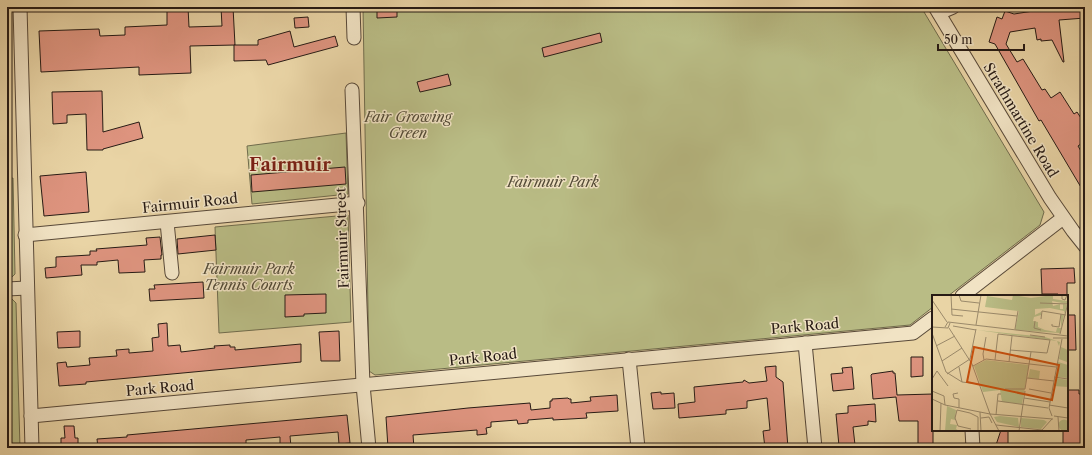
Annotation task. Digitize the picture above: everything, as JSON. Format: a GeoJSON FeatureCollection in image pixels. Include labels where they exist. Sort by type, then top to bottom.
{"type":"FeatureCollection","features":[{"type":"Feature","properties":{"kind":"street"},"geometry":{"type":"LineString","coordinates":[[20,7],[25,235],[32,448]]}},
{"type":"Feature","properties":{"kind":"street"},"geometry":{"type":"LineString","coordinates":[[353,7],[354,38]]}},
{"type":"Feature","properties":{"kind":"street"},"geometry":{"type":"LineString","coordinates":[[937,10],[953,7]]}},
{"type":"Feature","properties":{"kind":"street","name":"Strathmartine Road"},"geometry":{"type":"LineString","coordinates":[[937,10],[1064,218],[1085,246]]}},
{"type":"Feature","properties":{"kind":"street","name":"Fairmuir Street"},"geometry":{"type":"LineString","coordinates":[[352,90],[358,203],[363,385],[369,448]]}},
{"type":"Feature","properties":{"kind":"street","name":"Fairmuir Road"},"geometry":{"type":"LineString","coordinates":[[25,235],[358,203]]}},
{"type":"Feature","properties":{"kind":"street"},"geometry":{"type":"LineString","coordinates":[[963,295],[1064,218]]}},
{"type":"Feature","properties":{"kind":"street"},"geometry":{"type":"LineString","coordinates":[[167,222],[172,273]]}},
{"type":"Feature","properties":{"kind":"street"},"geometry":{"type":"LineString","coordinates":[[7,289],[27,288]]}},
{"type":"Feature","properties":{"kind":"street","name":"Park Road"},"geometry":{"type":"LineString","coordinates":[[31,416],[913,333],[932,319]]}},
{"type":"Feature","properties":{"kind":"street"},"geometry":{"type":"LineString","coordinates":[[806,342],[815,448]]}},
{"type":"Feature","properties":{"kind":"street"},"geometry":{"type":"LineString","coordinates":[[628,359],[638,448]]}},
{"type":"Feature","properties":{"kind":"street"},"geometry":{"type":"LineString","coordinates":[[972,431],[972,448]]}},
{"type":"Feature","properties":{"kind":"green space","name":"Fairmuir Park"},"geometry":{"type":"Polygon","coordinates":[[[363,7],[921,7],[1044,212],[1040,225],[949,295],[932,295],[932,308],[910,325],[375,375],[369,371],[363,7]]]}},
{"type":"Feature","properties":{"kind":"green space"},"geometry":{"type":"Polygon","coordinates":[[[346,133],[348,194],[252,204],[247,146],[346,133]]]}},
{"type":"Feature","properties":{"kind":"green space"},"geometry":{"type":"Polygon","coordinates":[[[13,178],[15,274],[10,279],[7,279],[7,179],[13,178]]]}},
{"type":"Feature","properties":{"kind":"green space","name":"Fairmuir Park Tennis Courts"},"geometry":{"type":"Polygon","coordinates":[[[348,215],[351,322],[219,333],[215,227],[348,215]]]}},
{"type":"Feature","properties":{"kind":"green space"},"geometry":{"type":"Polygon","coordinates":[[[12,299],[16,303],[20,448],[7,448],[7,300],[12,299]]]}},
{"type":"Feature","properties":{"kind":"building"},"geometry":{"type":"Polygon","coordinates":[[[167,7],[188,7],[189,27],[222,26],[221,7],[233,7],[235,45],[190,46],[191,73],[139,75],[139,67],[41,72],[39,31],[99,29],[100,36],[125,35],[125,27],[167,25],[167,7]]]}},
{"type":"Feature","properties":{"kind":"building"},"geometry":{"type":"Polygon","coordinates":[[[377,7],[397,7],[397,17],[377,18],[377,7]]]}},
{"type":"Feature","properties":{"kind":"building"},"geometry":{"type":"Polygon","coordinates":[[[1059,7],[1084,7],[1085,18],[1059,20],[1064,62],[1052,40],[1037,40],[1035,28],[1010,32],[1006,44],[1017,62],[1023,59],[1042,90],[1045,89],[1051,98],[1060,92],[1074,114],[1077,112],[1085,124],[1085,141],[1078,146],[1085,158],[1085,194],[1041,120],[1039,121],[995,44],[989,42],[997,17],[1002,19],[1005,11],[1014,14],[1059,7]]]}},
{"type":"Feature","properties":{"kind":"building"},"geometry":{"type":"Polygon","coordinates":[[[308,17],[309,27],[295,28],[294,18],[308,17]]]}},
{"type":"Feature","properties":{"kind":"building"},"geometry":{"type":"Polygon","coordinates":[[[290,31],[294,47],[335,36],[338,46],[268,65],[266,60],[234,61],[234,45],[258,45],[258,40],[290,31]]]}},
{"type":"Feature","properties":{"kind":"building"},"geometry":{"type":"Polygon","coordinates":[[[600,33],[602,42],[544,57],[542,48],[600,33]]]}},
{"type":"Feature","properties":{"kind":"building"},"geometry":{"type":"Polygon","coordinates":[[[448,74],[451,85],[420,92],[417,82],[448,74]]]}},
{"type":"Feature","properties":{"kind":"building"},"geometry":{"type":"Polygon","coordinates":[[[102,91],[103,132],[139,122],[143,138],[103,150],[87,150],[86,114],[67,115],[67,123],[53,124],[52,92],[102,91]]]}},
{"type":"Feature","properties":{"kind":"building"},"geometry":{"type":"Polygon","coordinates":[[[345,167],[346,184],[252,192],[251,175],[345,167]]]}},
{"type":"Feature","properties":{"kind":"building"},"geometry":{"type":"Polygon","coordinates":[[[86,172],[89,212],[44,216],[40,176],[86,172]]]}},
{"type":"Feature","properties":{"kind":"building"},"geometry":{"type":"Polygon","coordinates":[[[215,235],[216,250],[178,254],[177,239],[215,235]]]}},
{"type":"Feature","properties":{"kind":"building"},"geometry":{"type":"Polygon","coordinates":[[[160,237],[161,259],[144,260],[145,272],[119,273],[118,260],[97,262],[97,265],[81,265],[82,275],[46,278],[45,268],[56,267],[56,257],[90,255],[90,251],[97,251],[96,249],[147,245],[146,238],[160,237]]]}},
{"type":"Feature","properties":{"kind":"building"},"geometry":{"type":"Polygon","coordinates":[[[1074,268],[1075,283],[1067,283],[1067,295],[1042,294],[1041,269],[1074,268]]]}},
{"type":"Feature","properties":{"kind":"building"},"geometry":{"type":"Polygon","coordinates":[[[203,282],[204,298],[150,301],[149,289],[155,289],[154,285],[203,282]]]}},
{"type":"Feature","properties":{"kind":"building"},"geometry":{"type":"Polygon","coordinates":[[[326,294],[326,313],[285,317],[285,295],[326,294]]]}},
{"type":"Feature","properties":{"kind":"building"},"geometry":{"type":"Polygon","coordinates":[[[1068,315],[1075,315],[1076,350],[1068,350],[1068,315]]]}},
{"type":"Feature","properties":{"kind":"building"},"geometry":{"type":"Polygon","coordinates":[[[167,323],[168,346],[180,345],[181,352],[215,348],[214,346],[230,345],[230,347],[235,347],[235,350],[301,344],[301,362],[86,382],[86,384],[59,386],[57,363],[66,362],[67,367],[90,365],[89,358],[117,356],[116,350],[129,349],[129,353],[153,351],[152,338],[159,337],[158,324],[167,323]]]}},
{"type":"Feature","properties":{"kind":"building"},"geometry":{"type":"Polygon","coordinates":[[[80,331],[80,347],[58,348],[57,332],[80,331]]]}},
{"type":"Feature","properties":{"kind":"building"},"geometry":{"type":"Polygon","coordinates":[[[339,331],[340,361],[321,361],[319,332],[339,331]]]}},
{"type":"Feature","properties":{"kind":"building"},"geometry":{"type":"Polygon","coordinates":[[[911,357],[923,357],[923,376],[911,377],[911,357]]]}},
{"type":"Feature","properties":{"kind":"building"},"geometry":{"type":"Polygon","coordinates":[[[776,366],[776,377],[783,382],[788,448],[765,448],[763,431],[770,430],[767,398],[747,401],[747,408],[726,410],[726,414],[679,418],[678,404],[695,402],[694,387],[743,382],[744,380],[749,383],[767,381],[765,367],[776,366]]]}},
{"type":"Feature","properties":{"kind":"building"},"geometry":{"type":"Polygon","coordinates":[[[852,367],[854,389],[833,391],[831,374],[843,373],[842,368],[852,367]]]}},
{"type":"Feature","properties":{"kind":"building"},"geometry":{"type":"Polygon","coordinates":[[[893,371],[893,373],[895,373],[897,395],[932,394],[933,448],[918,448],[918,421],[899,421],[896,397],[873,399],[872,374],[893,371]]]}},
{"type":"Feature","properties":{"kind":"building"},"geometry":{"type":"Polygon","coordinates":[[[1068,390],[1079,390],[1079,394],[1081,394],[1081,444],[1063,444],[1063,431],[1068,431],[1068,390]]]}},
{"type":"Feature","properties":{"kind":"building"},"geometry":{"type":"Polygon","coordinates":[[[661,392],[661,394],[674,393],[675,408],[653,409],[651,393],[661,392]]]}},
{"type":"Feature","properties":{"kind":"building"},"geometry":{"type":"Polygon","coordinates":[[[617,395],[618,411],[586,413],[587,418],[528,420],[528,423],[518,424],[517,420],[491,422],[491,427],[486,428],[487,434],[477,435],[477,430],[413,435],[414,448],[388,448],[386,417],[530,403],[531,410],[550,408],[550,401],[552,401],[552,399],[568,398],[571,399],[571,403],[591,401],[590,397],[617,395]]]}},
{"type":"Feature","properties":{"kind":"building"},"geometry":{"type":"Polygon","coordinates":[[[875,404],[876,422],[868,421],[868,425],[853,427],[855,445],[839,446],[836,414],[848,413],[848,406],[875,404]]]}},
{"type":"Feature","properties":{"kind":"building"},"geometry":{"type":"Polygon","coordinates":[[[347,415],[350,443],[339,444],[338,432],[290,436],[291,447],[280,448],[280,437],[246,440],[246,448],[197,448],[196,444],[177,445],[177,448],[98,448],[97,439],[127,437],[127,435],[347,415]]]}},
{"type":"Feature","properties":{"kind":"building"},"geometry":{"type":"Polygon","coordinates":[[[64,426],[74,426],[75,438],[78,438],[78,448],[61,448],[61,438],[65,438],[64,426]]]}},
{"type":"Feature","properties":{"kind":"building"},"geometry":{"type":"Polygon","coordinates":[[[1001,431],[1008,431],[1008,448],[995,448],[1001,431]]]}},
{"type":"Feature","properties":{"kind":"district","name":"Fairmuir"},"geometry":{"type":"Point","coordinates":[290,165]}},
{"type":"Feature","properties":{"kind":"park label","name":"Fair Growing Green"},"geometry":{"type":"Point","coordinates":[408,126]}}]}
